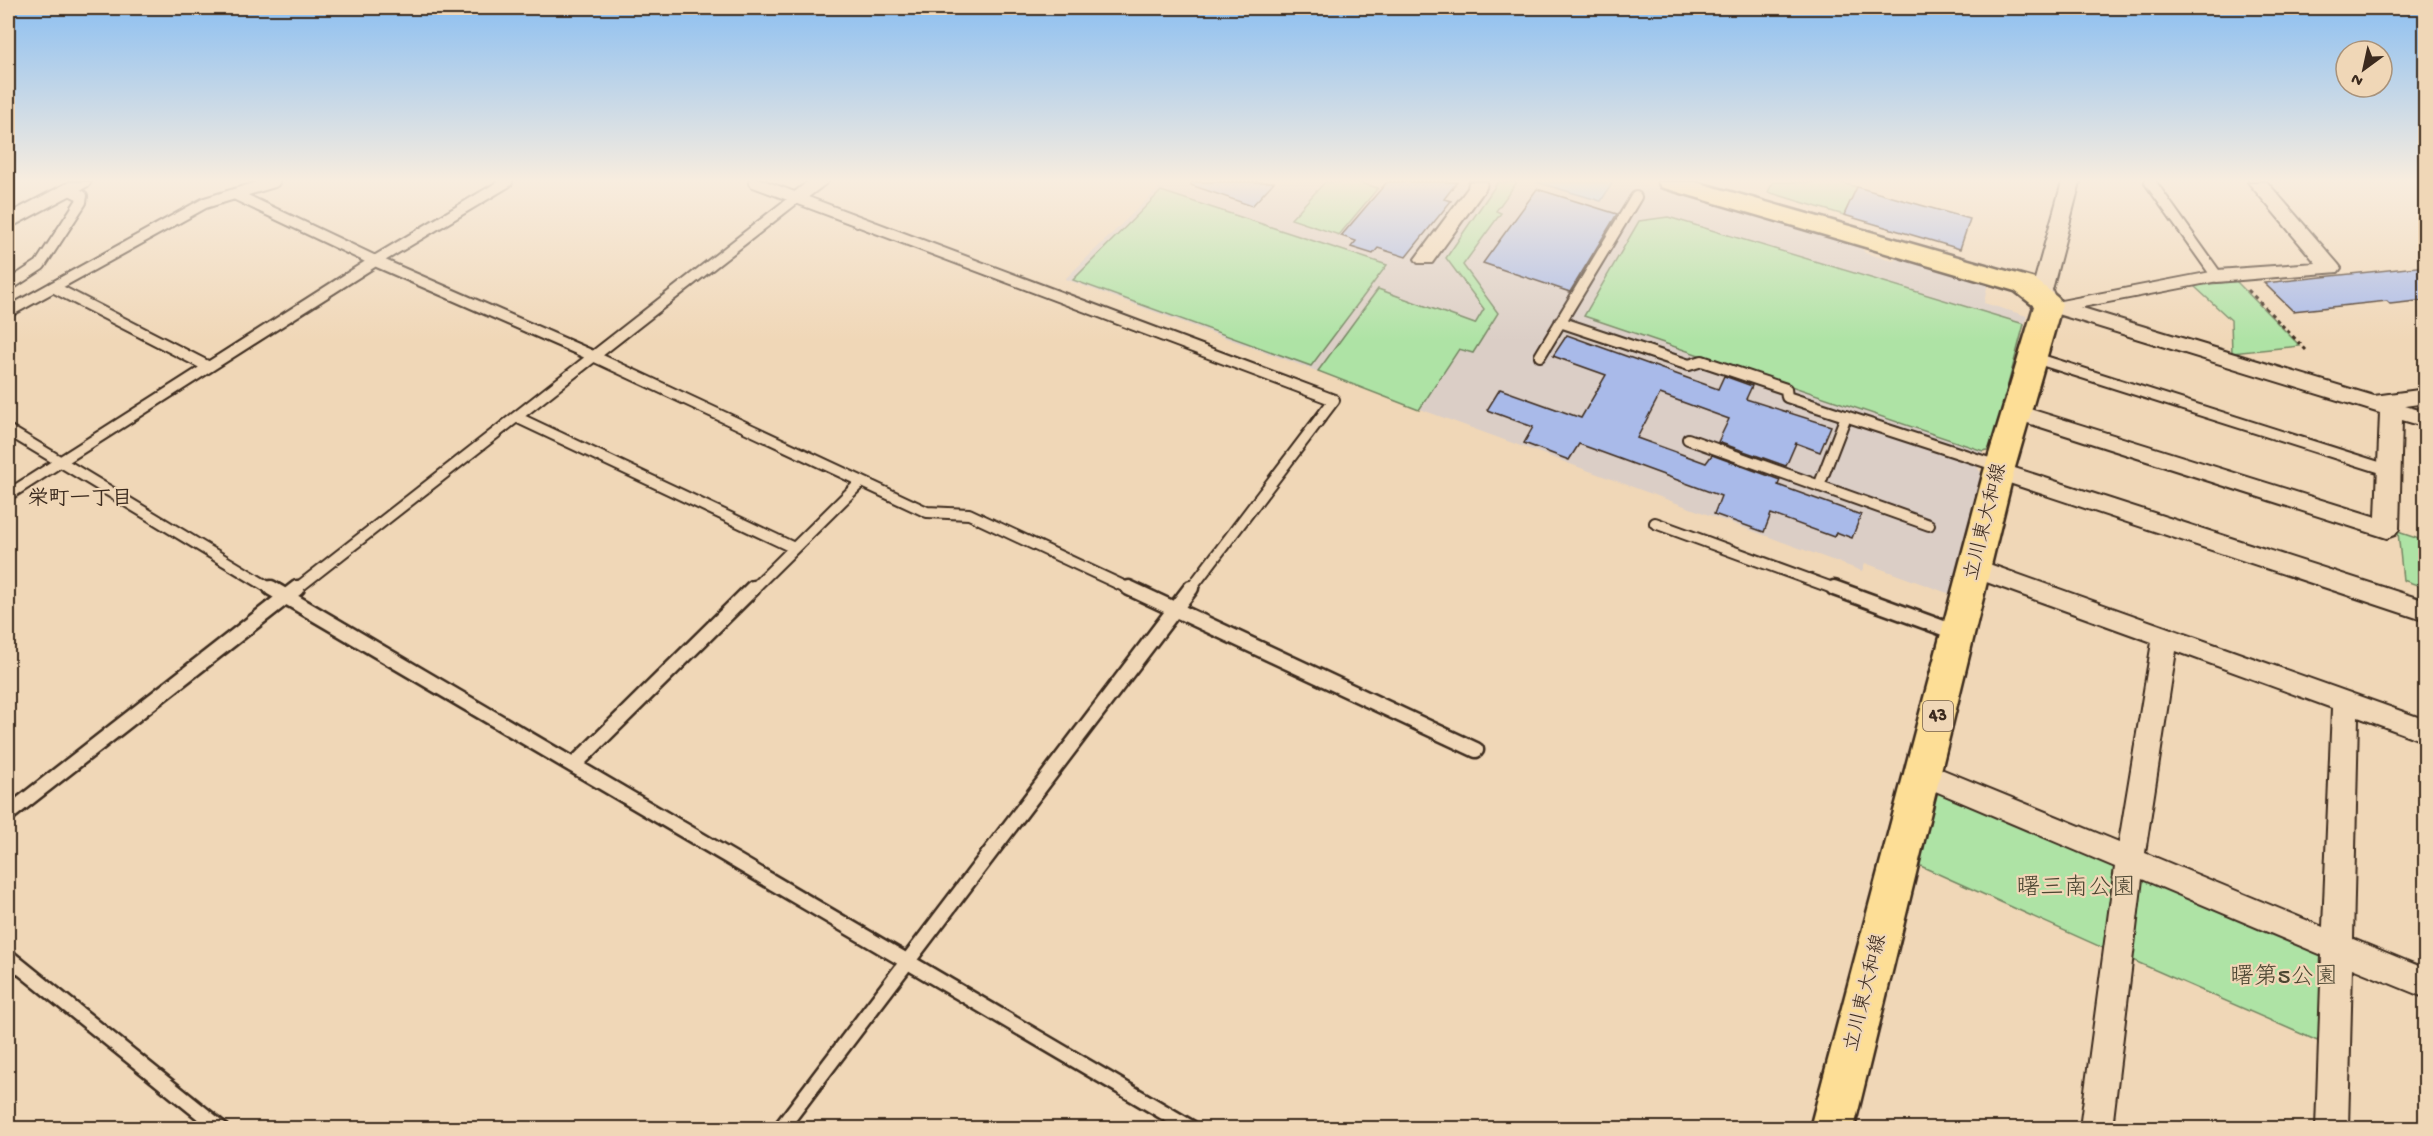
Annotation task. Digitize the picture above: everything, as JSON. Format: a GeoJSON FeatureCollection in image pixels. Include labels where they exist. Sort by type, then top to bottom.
{"type":"FeatureCollection","features":[{"type":"Feature","properties":{"kind":"main road"},"geometry":{"type":"LineString","coordinates":[[1853,235],[2025,285],[2052,306]]}},
{"type":"Feature","properties":{"kind":"main road","name":"立川東大和線"},"geometry":{"type":"LineString","coordinates":[[1833,1128],[1999,471],[2031,357],[2052,306]]}},
{"type":"Feature","properties":{"kind":"street"},"geometry":{"type":"LineString","coordinates":[[1425,259],[1443,235]]}},
{"type":"Feature","properties":{"kind":"street"},"geometry":{"type":"LineString","coordinates":[[2057,235],[2042,290],[2052,306],[2426,420]]}},
{"type":"Feature","properties":{"kind":"street"},"geometry":{"type":"LineString","coordinates":[[2225,276],[2331,268],[2303,235]]}},
{"type":"Feature","properties":{"kind":"street"},"geometry":{"type":"LineString","coordinates":[[2381,406],[2426,396]]}},
{"type":"Feature","properties":{"kind":"street"},"geometry":{"type":"LineString","coordinates":[[2017,412],[2387,529],[2388,470],[2381,406]]}},
{"type":"Feature","properties":{"kind":"street"},"geometry":{"type":"LineString","coordinates":[[1999,471],[2426,611]]}},
{"type":"Feature","properties":{"kind":"street"},"geometry":{"type":"LineString","coordinates":[[1975,568],[2426,731]]}},
{"type":"Feature","properties":{"kind":"street"},"geometry":{"type":"LineString","coordinates":[[2096,1128],[2130,860],[2166,636]]}},
{"type":"Feature","properties":{"kind":"street"},"geometry":{"type":"LineString","coordinates":[[2332,1128],[2345,701]]}},
{"type":"Feature","properties":{"kind":"street"},"geometry":{"type":"LineString","coordinates":[[1924,774],[2426,984]]}},
{"type":"Feature","properties":{"kind":"lane"},"geometry":{"type":"LineString","coordinates":[[8,286],[40,265],[60,235]]}},
{"type":"Feature","properties":{"kind":"lane"},"geometry":{"type":"LineString","coordinates":[[8,312],[147,235]]}},
{"type":"Feature","properties":{"kind":"lane"},"geometry":{"type":"LineString","coordinates":[[320,235],[593,356],[927,512],[969,514],[1476,750]]}},
{"type":"Feature","properties":{"kind":"lane"},"geometry":{"type":"LineString","coordinates":[[8,495],[418,235]]}},
{"type":"Feature","properties":{"kind":"lane"},"geometry":{"type":"LineString","coordinates":[[8,814],[748,235]]}},
{"type":"Feature","properties":{"kind":"lane"},"geometry":{"type":"LineString","coordinates":[[781,1128],[1334,400],[895,235]]}},
{"type":"Feature","properties":{"kind":"lane"},"geometry":{"type":"LineString","coordinates":[[1540,356],[1613,235]]}},
{"type":"Feature","properties":{"kind":"lane"},"geometry":{"type":"LineString","coordinates":[[2052,306],[2225,276],[2192,235]]}},
{"type":"Feature","properties":{"kind":"lane"},"geometry":{"type":"LineString","coordinates":[[53,287],[209,367]]}},
{"type":"Feature","properties":{"kind":"lane"},"geometry":{"type":"LineString","coordinates":[[1560,322],[1689,365],[1702,361],[1713,364],[1786,389],[1787,397],[1989,464],[1999,471]]}},
{"type":"Feature","properties":{"kind":"lane"},"geometry":{"type":"LineString","coordinates":[[2031,357],[2388,470]]}},
{"type":"Feature","properties":{"kind":"lane"},"geometry":{"type":"LineString","coordinates":[[1819,486],[1846,416]]}},
{"type":"Feature","properties":{"kind":"lane"},"geometry":{"type":"LineString","coordinates":[[516,417],[794,548]]}},
{"type":"Feature","properties":{"kind":"lane"},"geometry":{"type":"LineString","coordinates":[[8,430],[285,597],[908,960],[1191,1128]]}},
{"type":"Feature","properties":{"kind":"lane"},"geometry":{"type":"LineString","coordinates":[[1688,439],[1929,525]]}},
{"type":"Feature","properties":{"kind":"lane"},"geometry":{"type":"LineString","coordinates":[[574,765],[861,482]]}},
{"type":"Feature","properties":{"kind":"lane"},"geometry":{"type":"LineString","coordinates":[[1655,523],[1958,633]]}},
{"type":"Feature","properties":{"kind":"lane"},"geometry":{"type":"LineString","coordinates":[[8,957],[220,1128]]}},
{"type":"Feature","properties":{"kind":"path"},"geometry":{"type":"LineString","coordinates":[[2225,276],[2306,350]]}},
{"type":"Feature","properties":{"kind":"shaded area"},"geometry":{"type":"Polygon","coordinates":[[[1110,235],[1824,235],[1860,246],[1865,253],[1893,261],[1900,257],[1988,282],[1984,303],[2027,316],[1991,449],[1983,451],[1978,469],[1984,475],[1953,595],[1865,563],[1862,571],[1065,279],[1110,235]]]}},
{"type":"Feature","properties":{"kind":"green space"},"geometry":{"type":"Polygon","coordinates":[[[1117,235],[1295,235],[1387,265],[1311,366],[1073,280],[1117,235]]]}},
{"type":"Feature","properties":{"kind":"green space"},"geometry":{"type":"Polygon","coordinates":[[[1462,235],[1485,235],[1463,265],[1498,313],[1473,353],[1459,349],[1419,410],[1318,371],[1378,289],[1475,324],[1484,309],[1446,258],[1462,235]]]}},
{"type":"Feature","properties":{"kind":"green space"},"geometry":{"type":"Polygon","coordinates":[[[1631,235],[1728,235],[2024,324],[1991,449],[1983,451],[1584,316],[1631,235]]]}},
{"type":"Feature","properties":{"kind":"green space"},"geometry":{"type":"Polygon","coordinates":[[[2236,281],[2300,346],[2232,353],[2231,320],[2194,286],[2236,281]]]}},
{"type":"Feature","properties":{"kind":"green space"},"geometry":{"type":"Polygon","coordinates":[[[2398,532],[2425,541],[2425,602],[2423,587],[2403,580],[2398,532]]]}},
{"type":"Feature","properties":{"kind":"green space","name":"曙三南公園"},"geometry":{"type":"Polygon","coordinates":[[[1927,779],[2125,863],[2114,953],[1905,859],[1927,779]]]}},
{"type":"Feature","properties":{"kind":"green space","name":"曙第5公園"},"geometry":{"type":"Polygon","coordinates":[[[2133,867],[2331,949],[2329,1046],[2123,956],[2133,867]]]}},
{"type":"Feature","properties":{"kind":"building"},"geometry":{"type":"Polygon","coordinates":[[[1424,235],[1406,257],[1378,248],[1373,254],[1351,247],[1356,241],[1341,236],[1424,235]]]}},
{"type":"Feature","properties":{"kind":"building"},"geometry":{"type":"Polygon","coordinates":[[[1503,235],[1604,235],[1570,292],[1483,263],[1503,235]]]}},
{"type":"Feature","properties":{"kind":"building"},"geometry":{"type":"Polygon","coordinates":[[[1912,235],[1965,235],[1960,249],[1912,235]]]}},
{"type":"Feature","properties":{"kind":"building"},"geometry":{"type":"Polygon","coordinates":[[[2426,266],[2426,300],[2390,304],[2387,301],[2293,311],[2264,283],[2426,266]]]}},
{"type":"Feature","properties":{"kind":"building"},"geometry":{"type":"Polygon","coordinates":[[[1567,335],[1718,389],[1724,376],[1727,377],[1752,386],[1746,399],[1831,426],[1820,452],[1796,443],[1786,466],[1718,442],[1729,419],[1660,394],[1637,438],[1706,463],[1712,455],[1780,480],[1778,485],[1861,515],[1852,538],[1836,532],[1834,537],[1771,514],[1764,532],[1714,514],[1721,496],[1579,444],[1569,460],[1524,443],[1533,427],[1487,410],[1500,389],[1581,418],[1606,375],[1553,356],[1567,335]]]}},
{"type":"Feature","properties":{"kind":"district","name":"栄町一丁目"},"geometry":{"type":"Point","coordinates":[80,500]}}]}
